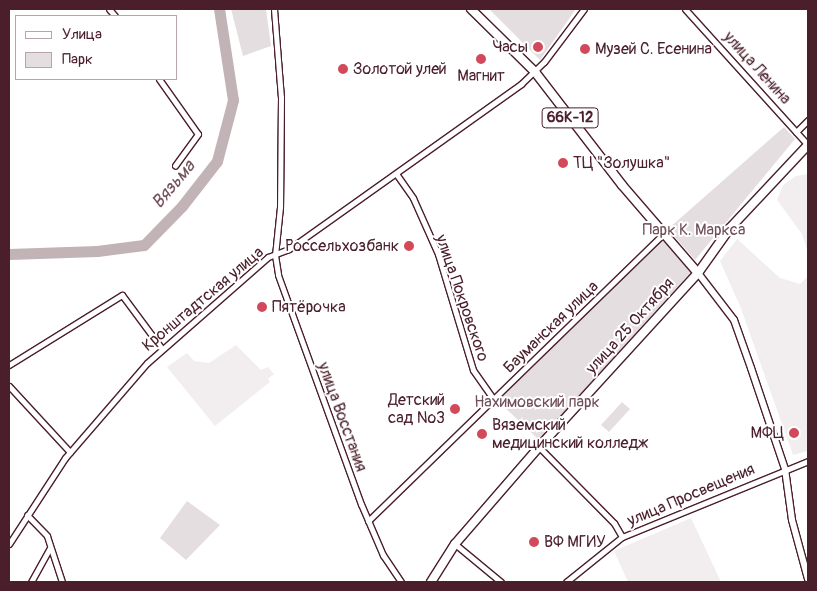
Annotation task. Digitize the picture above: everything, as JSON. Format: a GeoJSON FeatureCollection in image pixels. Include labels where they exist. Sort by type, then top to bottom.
{"type":"FeatureCollection","features":[{"type":"Feature","properties":{"kind":"main road","name":"66К-12"},"geometry":{"type":"LineString","coordinates":[[471,9],[535,72],[663,234],[698,273]]}},
{"type":"Feature","properties":{"kind":"main road","name":"улица 25 Октября"},"geometry":{"type":"LineString","coordinates":[[431,582],[455,544],[539,446],[698,273],[730,228],[808,145]]}},
{"type":"Feature","properties":{"kind":"street","name":"улица Восстания"},"geometry":{"type":"LineString","coordinates":[[274,9],[281,114],[280,216],[275,255],[278,275],[303,348],[368,521],[383,555],[401,582]]}},
{"type":"Feature","properties":{"kind":"street","name":"Кронштадтская улица"},"geometry":{"type":"LineString","coordinates":[[9,544],[70,452],[162,349],[268,257],[290,249],[397,175],[535,72],[584,9]]}},
{"type":"Feature","properties":{"kind":"street","name":"улица Ленина"},"geometry":{"type":"LineString","coordinates":[[685,9],[808,145]]}},
{"type":"Feature","properties":{"kind":"street"},"geometry":{"type":"LineString","coordinates":[[160,80],[198,134],[175,166]]}},
{"type":"Feature","properties":{"kind":"street"},"geometry":{"type":"LineString","coordinates":[[796,132],[808,120]]}},
{"type":"Feature","properties":{"kind":"street","name":"улица Покровского"},"geometry":{"type":"LineString","coordinates":[[397,175],[413,198],[436,250],[473,370],[494,400]]}},
{"type":"Feature","properties":{"kind":"street","name":"Бауманская улица"},"geometry":{"type":"LineString","coordinates":[[368,521],[663,234]]}},
{"type":"Feature","properties":{"kind":"street"},"geometry":{"type":"LineString","coordinates":[[698,273],[734,320],[785,469],[792,520],[808,579]]}},
{"type":"Feature","properties":{"kind":"street"},"geometry":{"type":"LineString","coordinates":[[9,365],[122,295],[162,349]]}},
{"type":"Feature","properties":{"kind":"street"},"geometry":{"type":"LineString","coordinates":[[9,386],[70,452]]}},
{"type":"Feature","properties":{"kind":"street"},"geometry":{"type":"LineString","coordinates":[[539,446],[614,523],[622,537]]}},
{"type":"Feature","properties":{"kind":"street","name":"улица Просвещения"},"geometry":{"type":"LineString","coordinates":[[566,582],[622,537],[808,461]]}},
{"type":"Feature","properties":{"kind":"street"},"geometry":{"type":"LineString","coordinates":[[27,515],[47,536],[62,582]]}},
{"type":"Feature","properties":{"kind":"street"},"geometry":{"type":"LineString","coordinates":[[455,544],[501,582]]}},
{"type":"Feature","properties":{"kind":"street"},"geometry":{"type":"LineString","coordinates":[[31,582],[50,548]]}},
{"type":"Feature","properties":{"kind":"shaded area"},"geometry":{"type":"Polygon","coordinates":[[[808,174],[808,253],[802,234],[777,200],[783,185],[796,176],[808,174]]]}},
{"type":"Feature","properties":{"kind":"shaded area"},"geometry":{"type":"Polygon","coordinates":[[[737,239],[780,278],[800,284],[808,276],[808,451],[793,455],[740,306],[720,261],[737,239]]]}},
{"type":"Feature","properties":{"kind":"shaded area"},"geometry":{"type":"Polygon","coordinates":[[[236,345],[261,370],[268,367],[274,374],[268,379],[270,382],[215,426],[167,367],[187,353],[194,361],[209,363],[236,345]]]}},
{"type":"Feature","properties":{"kind":"shaded area"},"geometry":{"type":"Polygon","coordinates":[[[691,518],[721,582],[628,582],[614,551],[691,518]]]}},
{"type":"Feature","properties":{"kind":"green space"},"geometry":{"type":"Polygon","coordinates":[[[231,9],[266,9],[271,46],[243,56],[231,9]]]}},
{"type":"Feature","properties":{"kind":"green space"},"geometry":{"type":"Polygon","coordinates":[[[489,9],[576,9],[540,60],[489,9]]]}},
{"type":"Feature","properties":{"kind":"green space","name":"Парк К. Маркса"},"geometry":{"type":"Polygon","coordinates":[[[784,127],[795,139],[695,260],[668,229],[784,127]]]}},
{"type":"Feature","properties":{"kind":"green space","name":"Нахимовский парк"},"geometry":{"type":"Polygon","coordinates":[[[663,239],[691,272],[539,440],[498,401],[663,239]]]}},
{"type":"Feature","properties":{"kind":"green space"},"geometry":{"type":"Polygon","coordinates":[[[622,402],[630,409],[609,432],[601,425],[622,402]]]}},
{"type":"Feature","properties":{"kind":"green space"},"geometry":{"type":"Polygon","coordinates":[[[187,501],[220,525],[186,560],[160,538],[187,501]]]}},
{"type":"Feature","properties":{"kind":"waterway","name":"Вязьма"},"geometry":{"type":"LineString","coordinates":[[9,254],[97,251],[144,245],[182,206],[217,161],[233,100],[219,9]]}},
{"type":"Feature","properties":{"kind":"place","name":"Часы"},"geometry":{"type":"Point","coordinates":[538,47]}},
{"type":"Feature","properties":{"kind":"place","name":"Музей С. Есенина"},"geometry":{"type":"Point","coordinates":[585,49]}},
{"type":"Feature","properties":{"kind":"place","name":"Магнит"},"geometry":{"type":"Point","coordinates":[481,59]}},
{"type":"Feature","properties":{"kind":"place","name":"Золотой улей"},"geometry":{"type":"Point","coordinates":[343,69]}},
{"type":"Feature","properties":{"kind":"place","name":"ТЦ \"Золушка\""},"geometry":{"type":"Point","coordinates":[563,163]}},
{"type":"Feature","properties":{"kind":"place","name":"Россельхозбанк"},"geometry":{"type":"Point","coordinates":[409,246]}},
{"type":"Feature","properties":{"kind":"place","name":"Пятёрочка"},"geometry":{"type":"Point","coordinates":[262,307]}},
{"type":"Feature","properties":{"kind":"place","name":"Детский сад №3"},"geometry":{"type":"Point","coordinates":[455,409]}},
{"type":"Feature","properties":{"kind":"place","name":"МФЦ"},"geometry":{"type":"Point","coordinates":[794,433]}},
{"type":"Feature","properties":{"kind":"place","name":"Вяземский медицинский колледж"},"geometry":{"type":"Point","coordinates":[482,434]}},
{"type":"Feature","properties":{"kind":"place","name":"ВФ МГИУ"},"geometry":{"type":"Point","coordinates":[534,542]}}]}
